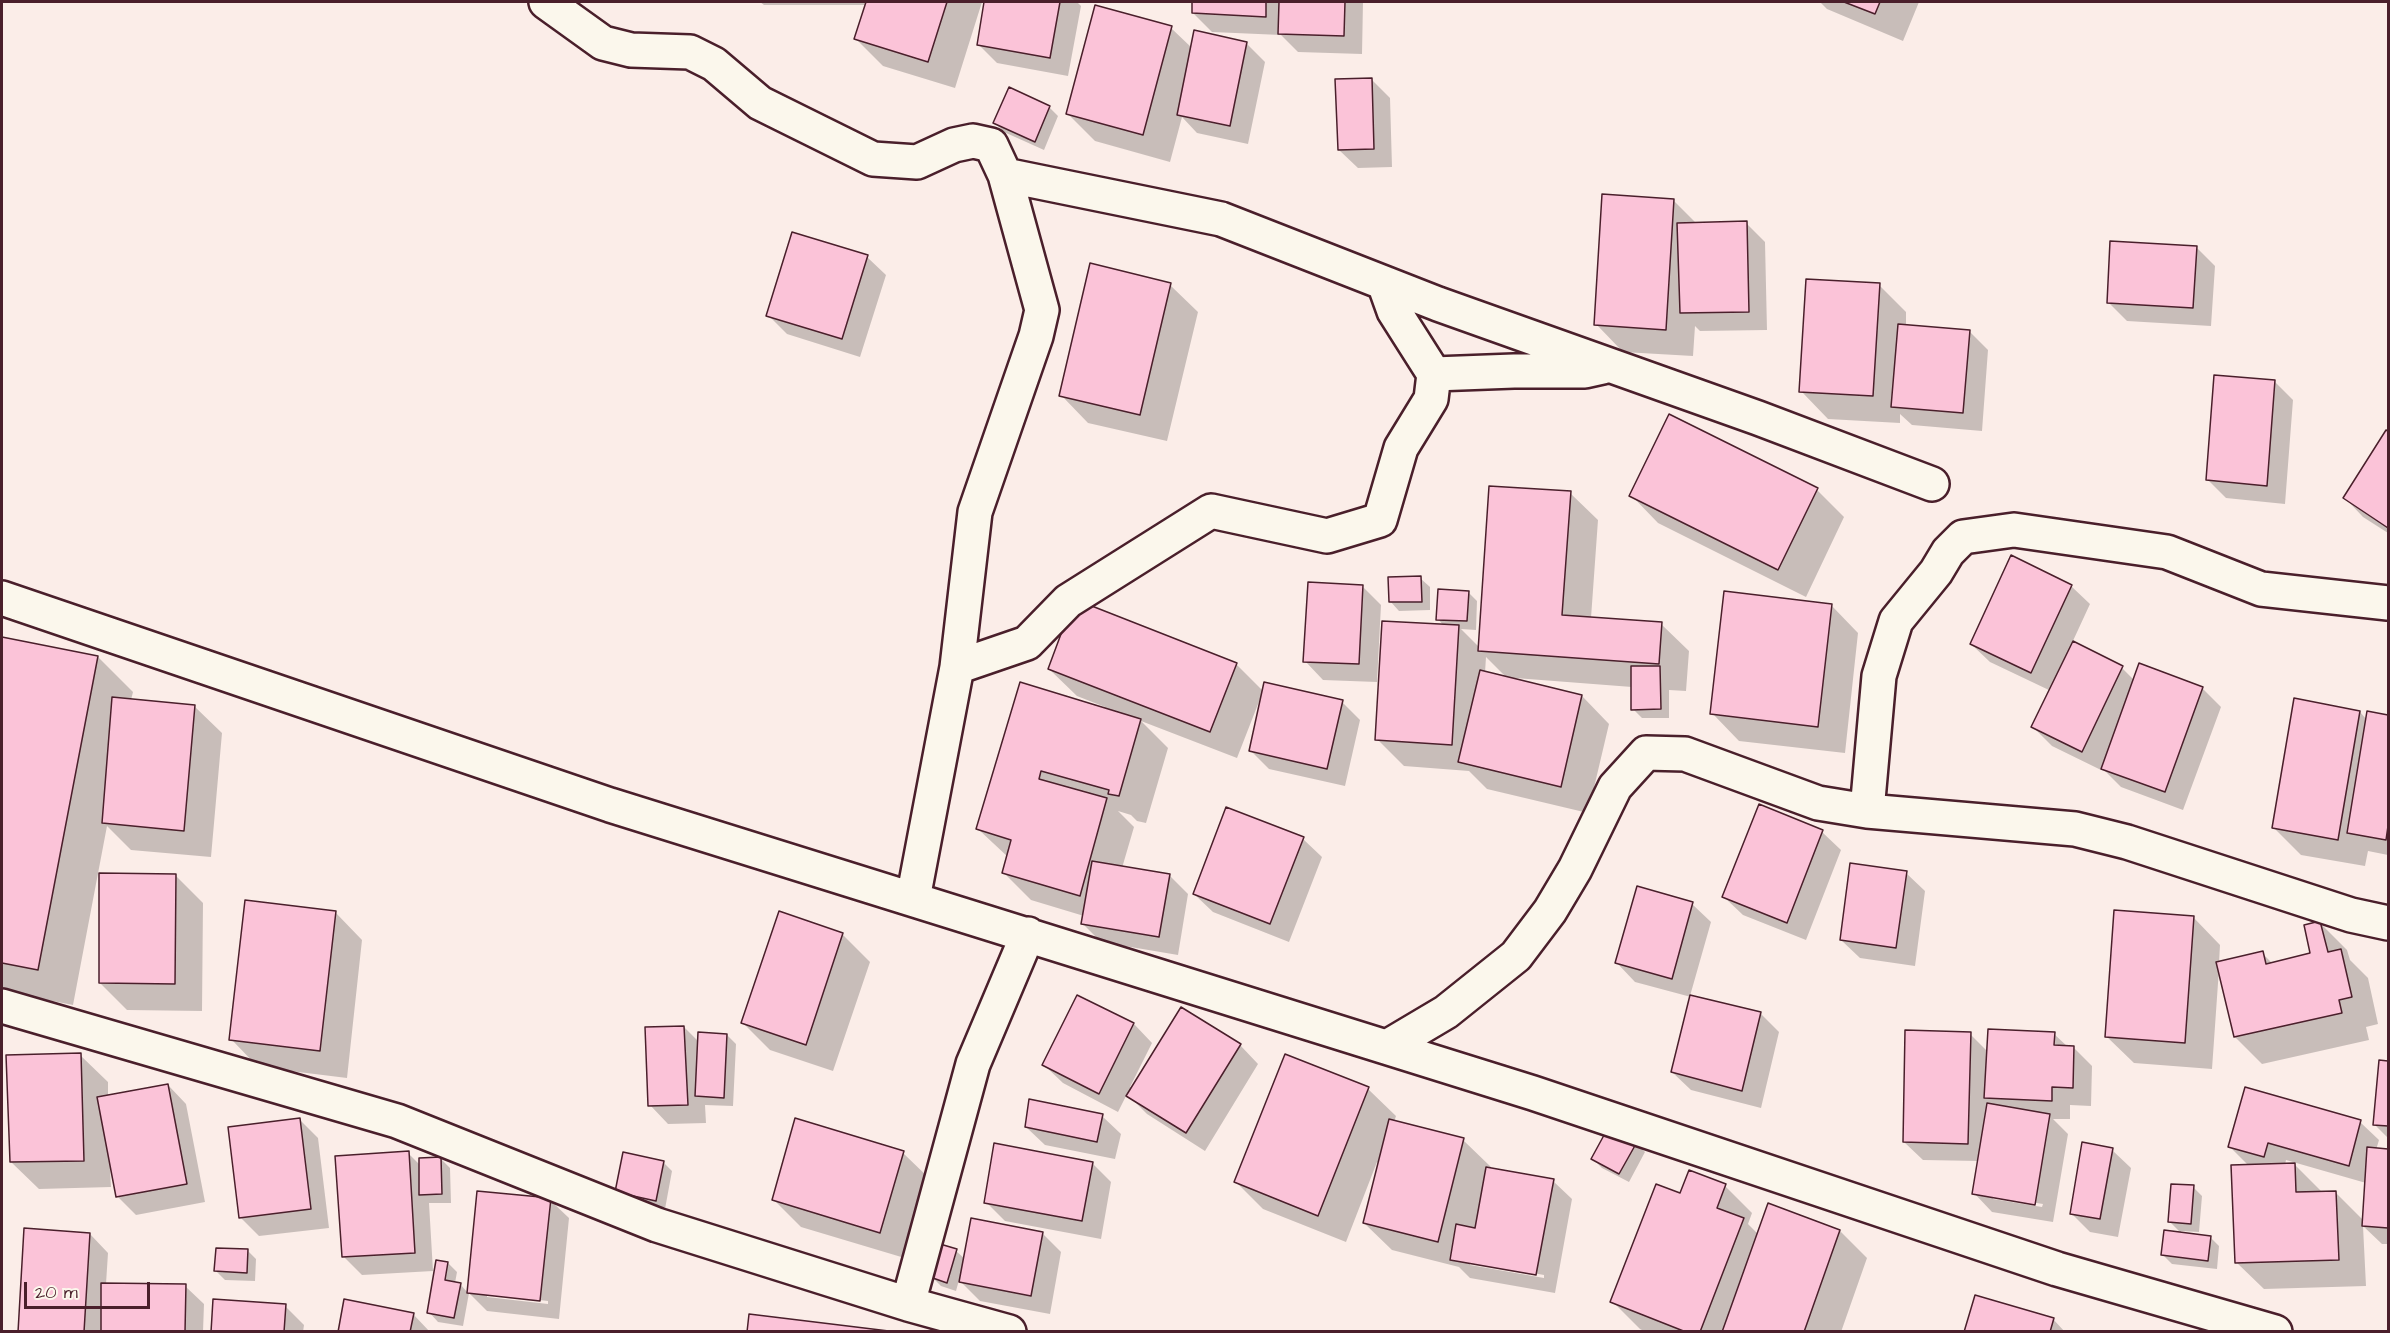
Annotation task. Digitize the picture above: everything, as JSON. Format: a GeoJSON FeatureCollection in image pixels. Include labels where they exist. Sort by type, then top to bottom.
{"type":"FeatureCollection","features":[{"type":"Feature","properties":{"kind":"street"},"geometry":{"type":"LineString","coordinates":[[546,2],[603,43],[631,50],[690,52],[714,64],[760,103],[873,159],[917,162],[954,145],[973,141],[991,145],[1005,175],[1042,310],[1036,336],[975,512],[957,667],[913,899]]}},
{"type":"Feature","properties":{"kind":"street"},"geometry":{"type":"LineString","coordinates":[[1005,175],[1221,219],[1448,308],[1932,484]]}},
{"type":"Feature","properties":{"kind":"street"},"geometry":{"type":"LineString","coordinates":[[957,667],[1027,643],[1068,602],[1211,511],[1327,536],[1380,520],[1401,448],[1431,399],[1434,374],[1394,311],[1384,283]]}},
{"type":"Feature","properties":{"kind":"street"},"geometry":{"type":"LineString","coordinates":[[1434,374],[1585,371],[1610,365]]}},
{"type":"Feature","properties":{"kind":"street"},"geometry":{"type":"LineString","coordinates":[[1867,811],[1879,676],[1896,621],[1936,572],[1948,552],[1963,537],[2014,530],[2167,552],[2261,589],[2388,603]]}},
{"type":"Feature","properties":{"kind":"street"},"geometry":{"type":"LineString","coordinates":[[2,598],[610,805],[1387,1047],[2057,1269],[2275,1332]]}},
{"type":"Feature","properties":{"kind":"street"},"geometry":{"type":"LineString","coordinates":[[1387,1047],[1446,1012],[1515,956],[1550,911],[1575,869],[1615,788],[1646,753],[1684,754],[1818,803],[1867,811],[2075,829],[2127,842],[2351,915],[2388,923]]}},
{"type":"Feature","properties":{"kind":"street"},"geometry":{"type":"LineString","coordinates":[[908,1305],[973,1064],[1028,934]]}},
{"type":"Feature","properties":{"kind":"street"},"geometry":{"type":"LineString","coordinates":[[2,1006],[397,1121],[657,1225],[908,1305],[1009,1332]]}},
{"type":"Feature","properties":{"kind":"building"},"geometry":{"type":"Polygon","coordinates":[[[866,2],[947,2],[928,62],[854,39],[866,2]]]}},
{"type":"Feature","properties":{"kind":"building"},"geometry":{"type":"Polygon","coordinates":[[[984,2],[1060,2],[1050,58],[977,45],[984,2]]]}},
{"type":"Feature","properties":{"kind":"building"},"geometry":{"type":"Polygon","coordinates":[[[1192,2],[1266,2],[1266,17],[1192,13],[1192,2]]]}},
{"type":"Feature","properties":{"kind":"building"},"geometry":{"type":"Polygon","coordinates":[[[1279,2],[1345,2],[1344,36],[1278,34],[1279,2]]]}},
{"type":"Feature","properties":{"kind":"building"},"geometry":{"type":"Polygon","coordinates":[[[1844,2],[1880,2],[1875,14],[1844,2]]]}},
{"type":"Feature","properties":{"kind":"building"},"geometry":{"type":"Polygon","coordinates":[[[1095,5],[1172,26],[1143,135],[1066,114],[1095,5]]]}},
{"type":"Feature","properties":{"kind":"building"},"geometry":{"type":"Polygon","coordinates":[[[1194,30],[1247,42],[1230,126],[1177,115],[1194,30]]]}},
{"type":"Feature","properties":{"kind":"building"},"geometry":{"type":"Polygon","coordinates":[[[1372,78],[1374,149],[1338,150],[1335,79],[1372,78]]]}},
{"type":"Feature","properties":{"kind":"building"},"geometry":{"type":"Polygon","coordinates":[[[1009,87],[1050,106],[1035,142],[993,123],[1009,87]]]}},
{"type":"Feature","properties":{"kind":"building"},"geometry":{"type":"Polygon","coordinates":[[[1602,194],[1674,199],[1666,330],[1594,325],[1602,194]]]}},
{"type":"Feature","properties":{"kind":"building"},"geometry":{"type":"Polygon","coordinates":[[[1747,221],[1749,312],[1680,313],[1677,223],[1747,221]]]}},
{"type":"Feature","properties":{"kind":"building"},"geometry":{"type":"Polygon","coordinates":[[[792,232],[868,255],[842,339],[766,316],[792,232]]]}},
{"type":"Feature","properties":{"kind":"building"},"geometry":{"type":"Polygon","coordinates":[[[2110,241],[2197,246],[2193,308],[2107,303],[2110,241]]]}},
{"type":"Feature","properties":{"kind":"building"},"geometry":{"type":"Polygon","coordinates":[[[1090,263],[1171,283],[1140,415],[1059,396],[1090,263]]]}},
{"type":"Feature","properties":{"kind":"building"},"geometry":{"type":"Polygon","coordinates":[[[1806,279],[1880,283],[1873,396],[1799,392],[1806,279]]]}},
{"type":"Feature","properties":{"kind":"building"},"geometry":{"type":"Polygon","coordinates":[[[1898,324],[1970,330],[1963,413],[1891,407],[1898,324]]]}},
{"type":"Feature","properties":{"kind":"building"},"geometry":{"type":"Polygon","coordinates":[[[2214,375],[2275,380],[2267,486],[2206,480],[2214,375]]]}},
{"type":"Feature","properties":{"kind":"building"},"geometry":{"type":"Polygon","coordinates":[[[1669,414],[1818,488],[1778,570],[1629,496],[1669,414]]]}},
{"type":"Feature","properties":{"kind":"building"},"geometry":{"type":"Polygon","coordinates":[[[2386,430],[2388,431],[2388,528],[2343,498],[2386,430]]]}},
{"type":"Feature","properties":{"kind":"building"},"geometry":{"type":"Polygon","coordinates":[[[1489,486],[1571,491],[1562,615],[1662,622],[1659,664],[1478,651],[1489,486]]]}},
{"type":"Feature","properties":{"kind":"building"},"geometry":{"type":"Polygon","coordinates":[[[2011,555],[2072,585],[2031,673],[1970,644],[2011,555]]]}},
{"type":"Feature","properties":{"kind":"building"},"geometry":{"type":"Polygon","coordinates":[[[1421,576],[1422,602],[1389,602],[1388,577],[1421,576]]]}},
{"type":"Feature","properties":{"kind":"building"},"geometry":{"type":"Polygon","coordinates":[[[1308,582],[1363,585],[1359,664],[1303,662],[1308,582]]]}},
{"type":"Feature","properties":{"kind":"building"},"geometry":{"type":"Polygon","coordinates":[[[1438,589],[1469,591],[1467,621],[1436,620],[1438,589]]]}},
{"type":"Feature","properties":{"kind":"building"},"geometry":{"type":"Polygon","coordinates":[[[1724,591],[1832,604],[1818,727],[1710,714],[1724,591]]]}},
{"type":"Feature","properties":{"kind":"building"},"geometry":{"type":"Polygon","coordinates":[[[1074,599],[1237,663],[1210,732],[1048,669],[1074,599]]]}},
{"type":"Feature","properties":{"kind":"building"},"geometry":{"type":"Polygon","coordinates":[[[1382,621],[1459,625],[1452,745],[1375,740],[1382,621]]]}},
{"type":"Feature","properties":{"kind":"building"},"geometry":{"type":"Polygon","coordinates":[[[2,637],[98,656],[38,970],[2,963],[2,637]]]}},
{"type":"Feature","properties":{"kind":"building"},"geometry":{"type":"Polygon","coordinates":[[[2073,641],[2123,666],[2082,752],[2031,727],[2073,641]]]}},
{"type":"Feature","properties":{"kind":"building"},"geometry":{"type":"Polygon","coordinates":[[[2139,663],[2203,687],[2165,792],[2101,769],[2139,663]]]}},
{"type":"Feature","properties":{"kind":"building"},"geometry":{"type":"Polygon","coordinates":[[[1631,666],[1660,666],[1661,709],[1631,710],[1631,666]]]}},
{"type":"Feature","properties":{"kind":"building"},"geometry":{"type":"Polygon","coordinates":[[[1480,670],[1582,695],[1561,787],[1458,762],[1480,670]]]}},
{"type":"Feature","properties":{"kind":"building"},"geometry":{"type":"Polygon","coordinates":[[[1020,682],[1141,719],[1119,796],[1108,794],[1109,790],[1041,771],[1039,779],[1107,798],[1080,896],[1002,873],[1011,840],[976,829],[1020,682]]]}},
{"type":"Feature","properties":{"kind":"building"},"geometry":{"type":"Polygon","coordinates":[[[1264,682],[1343,700],[1327,769],[1249,751],[1264,682]]]}},
{"type":"Feature","properties":{"kind":"building"},"geometry":{"type":"Polygon","coordinates":[[[112,697],[195,705],[184,831],[102,823],[112,697]]]}},
{"type":"Feature","properties":{"kind":"building"},"geometry":{"type":"Polygon","coordinates":[[[2294,698],[2360,711],[2338,840],[2272,828],[2294,698]]]}},
{"type":"Feature","properties":{"kind":"building"},"geometry":{"type":"Polygon","coordinates":[[[2367,711],[2388,715],[2386,840],[2347,833],[2367,711]]]}},
{"type":"Feature","properties":{"kind":"building"},"geometry":{"type":"Polygon","coordinates":[[[1759,804],[1823,830],[1787,923],[1722,897],[1759,804]]]}},
{"type":"Feature","properties":{"kind":"building"},"geometry":{"type":"Polygon","coordinates":[[[1226,807],[1304,837],[1270,924],[1193,894],[1226,807]]]}},
{"type":"Feature","properties":{"kind":"building"},"geometry":{"type":"Polygon","coordinates":[[[1092,861],[1170,874],[1159,937],[1081,924],[1092,861]]]}},
{"type":"Feature","properties":{"kind":"building"},"geometry":{"type":"Polygon","coordinates":[[[1850,863],[1907,871],[1896,948],[1840,940],[1850,863]]]}},
{"type":"Feature","properties":{"kind":"building"},"geometry":{"type":"Polygon","coordinates":[[[99,873],[176,874],[175,984],[99,983],[99,873]]]}},
{"type":"Feature","properties":{"kind":"building"},"geometry":{"type":"Polygon","coordinates":[[[1637,886],[1693,902],[1672,979],[1615,963],[1637,886]]]}},
{"type":"Feature","properties":{"kind":"building"},"geometry":{"type":"Polygon","coordinates":[[[245,900],[336,911],[320,1051],[229,1040],[245,900]]]}},
{"type":"Feature","properties":{"kind":"building"},"geometry":{"type":"Polygon","coordinates":[[[2114,910],[2194,916],[2185,1043],[2105,1037],[2114,910]]]}},
{"type":"Feature","properties":{"kind":"building"},"geometry":{"type":"Polygon","coordinates":[[[779,911],[843,933],[806,1045],[741,1023],[779,911]]]}},
{"type":"Feature","properties":{"kind":"building"},"geometry":{"type":"Polygon","coordinates":[[[2320,921],[2328,952],[2341,949],[2352,997],[2339,1000],[2342,1013],[2234,1037],[2216,962],[2263,951],[2266,964],[2310,953],[2304,925],[2320,921]]]}},
{"type":"Feature","properties":{"kind":"building"},"geometry":{"type":"Polygon","coordinates":[[[1077,995],[1134,1023],[1099,1094],[1042,1065],[1077,995]]]}},
{"type":"Feature","properties":{"kind":"building"},"geometry":{"type":"Polygon","coordinates":[[[1690,995],[1761,1012],[1742,1091],[1671,1072],[1690,995]]]}},
{"type":"Feature","properties":{"kind":"building"},"geometry":{"type":"Polygon","coordinates":[[[1181,1007],[1241,1044],[1186,1133],[1126,1096],[1181,1007]]]}},
{"type":"Feature","properties":{"kind":"building"},"geometry":{"type":"Polygon","coordinates":[[[684,1026],[688,1105],[648,1106],[645,1027],[684,1026]]]}},
{"type":"Feature","properties":{"kind":"building"},"geometry":{"type":"Polygon","coordinates":[[[1988,1029],[2055,1032],[2054,1045],[2074,1046],[2073,1088],[2052,1087],[2052,1101],[1984,1098],[1988,1029]]]}},
{"type":"Feature","properties":{"kind":"building"},"geometry":{"type":"Polygon","coordinates":[[[1905,1030],[1971,1032],[1968,1144],[1903,1142],[1905,1030]]]}},
{"type":"Feature","properties":{"kind":"building"},"geometry":{"type":"Polygon","coordinates":[[[698,1032],[727,1034],[724,1098],[695,1096],[698,1032]]]}},
{"type":"Feature","properties":{"kind":"building"},"geometry":{"type":"Polygon","coordinates":[[[81,1053],[84,1161],[10,1162],[6,1055],[81,1053]]]}},
{"type":"Feature","properties":{"kind":"building"},"geometry":{"type":"Polygon","coordinates":[[[1285,1054],[1369,1087],[1318,1216],[1234,1182],[1285,1054]]]}},
{"type":"Feature","properties":{"kind":"building"},"geometry":{"type":"Polygon","coordinates":[[[2379,1060],[2388,1061],[2388,1126],[2373,1125],[2379,1060]]]}},
{"type":"Feature","properties":{"kind":"building"},"geometry":{"type":"Polygon","coordinates":[[[168,1084],[187,1184],[116,1197],[97,1097],[168,1084]]]}},
{"type":"Feature","properties":{"kind":"building"},"geometry":{"type":"Polygon","coordinates":[[[2245,1087],[2361,1120],[2349,1166],[2268,1143],[2264,1157],[2228,1147],[2245,1087]]]}},
{"type":"Feature","properties":{"kind":"building"},"geometry":{"type":"Polygon","coordinates":[[[1029,1099],[1103,1114],[1097,1142],[1025,1127],[1029,1099]]]}},
{"type":"Feature","properties":{"kind":"building"},"geometry":{"type":"Polygon","coordinates":[[[1987,1103],[2050,1114],[2035,1205],[1972,1194],[1987,1103]]]}},
{"type":"Feature","properties":{"kind":"building"},"geometry":{"type":"Polygon","coordinates":[[[300,1118],[311,1209],[239,1218],[228,1127],[300,1118]]]}},
{"type":"Feature","properties":{"kind":"building"},"geometry":{"type":"Polygon","coordinates":[[[795,1118],[904,1151],[880,1233],[772,1200],[795,1118]]]}},
{"type":"Feature","properties":{"kind":"building"},"geometry":{"type":"Polygon","coordinates":[[[1389,1119],[1464,1138],[1438,1242],[1363,1223],[1389,1119]]]}},
{"type":"Feature","properties":{"kind":"building"},"geometry":{"type":"Polygon","coordinates":[[[1609,1126],[1637,1142],[1619,1174],[1591,1159],[1609,1126]]]}},
{"type":"Feature","properties":{"kind":"building"},"geometry":{"type":"Polygon","coordinates":[[[2082,1142],[2113,1148],[2100,1219],[2070,1214],[2082,1142]]]}},
{"type":"Feature","properties":{"kind":"building"},"geometry":{"type":"Polygon","coordinates":[[[994,1143],[1093,1162],[1082,1221],[984,1203],[994,1143]]]}},
{"type":"Feature","properties":{"kind":"building"},"geometry":{"type":"Polygon","coordinates":[[[2367,1147],[2388,1149],[2388,1228],[2362,1226],[2367,1147]]]}},
{"type":"Feature","properties":{"kind":"building"},"geometry":{"type":"Polygon","coordinates":[[[409,1151],[415,1253],[342,1257],[335,1156],[409,1151]]]}},
{"type":"Feature","properties":{"kind":"building"},"geometry":{"type":"Polygon","coordinates":[[[623,1152],[664,1161],[656,1201],[615,1192],[623,1152]]]}},
{"type":"Feature","properties":{"kind":"building"},"geometry":{"type":"Polygon","coordinates":[[[441,1157],[442,1194],[419,1195],[419,1158],[441,1157]]]}},
{"type":"Feature","properties":{"kind":"building"},"geometry":{"type":"Polygon","coordinates":[[[2295,1163],[2296,1192],[2336,1191],[2339,1260],[2235,1263],[2231,1165],[2295,1163]]]}},
{"type":"Feature","properties":{"kind":"building"},"geometry":{"type":"Polygon","coordinates":[[[1486,1167],[1554,1179],[1536,1275],[1450,1260],[1456,1224],[1475,1228],[1486,1167]]]}},
{"type":"Feature","properties":{"kind":"building"},"geometry":{"type":"Polygon","coordinates":[[[1689,1170],[1726,1184],[1717,1208],[1744,1218],[1700,1332],[1686,1332],[1610,1302],[1656,1184],[1680,1193],[1689,1170]]]}},
{"type":"Feature","properties":{"kind":"building"},"geometry":{"type":"Polygon","coordinates":[[[2171,1184],[2194,1185],[2191,1224],[2168,1222],[2171,1184]]]}},
{"type":"Feature","properties":{"kind":"building"},"geometry":{"type":"Polygon","coordinates":[[[477,1191],[551,1198],[540,1301],[467,1293],[477,1191]]]}},
{"type":"Feature","properties":{"kind":"building"},"geometry":{"type":"Polygon","coordinates":[[[1768,1203],[1840,1230],[1804,1332],[1722,1332],[1768,1203]]]}},
{"type":"Feature","properties":{"kind":"building"},"geometry":{"type":"Polygon","coordinates":[[[971,1218],[1043,1232],[1031,1296],[959,1282],[971,1218]]]}},
{"type":"Feature","properties":{"kind":"building"},"geometry":{"type":"Polygon","coordinates":[[[24,1228],[90,1233],[84,1332],[18,1332],[24,1228]]]}},
{"type":"Feature","properties":{"kind":"building"},"geometry":{"type":"Polygon","coordinates":[[[2164,1230],[2211,1236],[2208,1261],[2161,1255],[2164,1230]]]}},
{"type":"Feature","properties":{"kind":"building"},"geometry":{"type":"Polygon","coordinates":[[[940,1244],[957,1249],[947,1283],[930,1277],[940,1244]]]}},
{"type":"Feature","properties":{"kind":"building"},"geometry":{"type":"Polygon","coordinates":[[[216,1248],[248,1249],[247,1273],[214,1271],[216,1248]]]}},
{"type":"Feature","properties":{"kind":"building"},"geometry":{"type":"Polygon","coordinates":[[[436,1260],[448,1262],[445,1280],[461,1283],[454,1318],[427,1313],[436,1260]]]}},
{"type":"Feature","properties":{"kind":"building"},"geometry":{"type":"Polygon","coordinates":[[[101,1283],[186,1284],[185,1332],[101,1332],[101,1283]]]}},
{"type":"Feature","properties":{"kind":"building"},"geometry":{"type":"Polygon","coordinates":[[[1975,1295],[2054,1318],[2050,1332],[1964,1332],[1975,1295]]]}},
{"type":"Feature","properties":{"kind":"building"},"geometry":{"type":"Polygon","coordinates":[[[213,1299],[286,1304],[284,1332],[211,1332],[213,1299]]]}},
{"type":"Feature","properties":{"kind":"building"},"geometry":{"type":"Polygon","coordinates":[[[344,1299],[414,1313],[410,1332],[338,1332],[344,1299]]]}},
{"type":"Feature","properties":{"kind":"building"},"geometry":{"type":"Polygon","coordinates":[[[749,1314],[897,1332],[747,1332],[749,1314]]]}}]}
